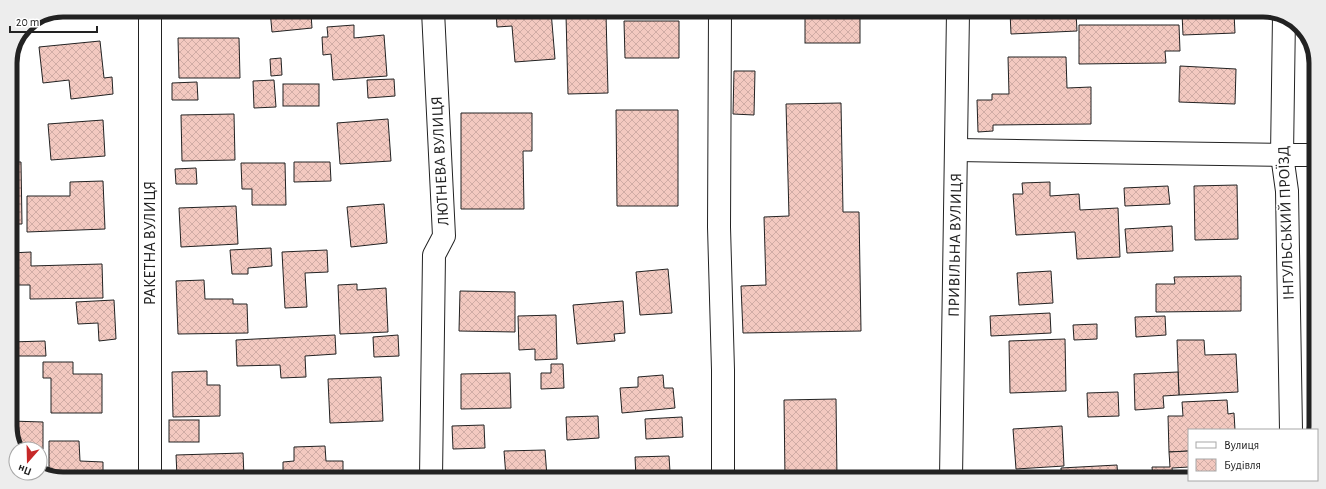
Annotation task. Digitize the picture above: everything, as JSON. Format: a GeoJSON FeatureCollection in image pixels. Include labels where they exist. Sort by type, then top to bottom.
{"type":"FeatureCollection","features":[{"type":"Feature","properties":{"kind":"street","name":"РАКЕТНА ВУЛИЦЯ"},"geometry":{"type":"LineString","coordinates":[[150,17],[150,472]]}},
{"type":"Feature","properties":{"kind":"street","name":"ЛЮТНЕВА ВУЛИЦЯ"},"geometry":{"type":"LineString","coordinates":[[431,472],[434,255],[444,236],[433,17]]}},
{"type":"Feature","properties":{"kind":"street"},"geometry":{"type":"LineString","coordinates":[[720,17],[719,228],[723,370],[723,472]]}},
{"type":"Feature","properties":{"kind":"street","name":"ПРИВІЛЬНА ВУЛИЦЯ"},"geometry":{"type":"LineString","coordinates":[[951,472],[958,17]]}},
{"type":"Feature","properties":{"kind":"street","name":"ІНГУЛЬСЬКИЙ ПРОЇЗД"},"geometry":{"type":"LineString","coordinates":[[1284,22],[1282,155],[1287,191],[1291,429]]}},
{"type":"Feature","properties":{"kind":"street"},"geometry":{"type":"LineString","coordinates":[[957,150],[1309,155]]}},
{"type":"Feature","properties":{"kind":"building"},"geometry":{"type":"Polygon","coordinates":[[[271,17],[311,17],[312,28],[272,32],[271,17]]]}},
{"type":"Feature","properties":{"kind":"building"},"geometry":{"type":"Polygon","coordinates":[[[496,17],[552,17],[555,59],[515,62],[512,26],[497,27],[496,17]]]}},
{"type":"Feature","properties":{"kind":"building"},"geometry":{"type":"Polygon","coordinates":[[[566,17],[606,17],[608,93],[568,94],[566,17]]]}},
{"type":"Feature","properties":{"kind":"building"},"geometry":{"type":"Polygon","coordinates":[[[805,17],[860,17],[860,43],[805,43],[805,17]]]}},
{"type":"Feature","properties":{"kind":"building"},"geometry":{"type":"Polygon","coordinates":[[[1010,17],[1076,17],[1077,31],[1011,34],[1010,17]]]}},
{"type":"Feature","properties":{"kind":"building"},"geometry":{"type":"Polygon","coordinates":[[[1182,17],[1234,17],[1235,33],[1183,35],[1182,17]]]}},
{"type":"Feature","properties":{"kind":"building"},"geometry":{"type":"Polygon","coordinates":[[[624,21],[679,21],[679,58],[625,58],[624,21]]]}},
{"type":"Feature","properties":{"kind":"building"},"geometry":{"type":"Polygon","coordinates":[[[354,25],[354,38],[384,35],[387,76],[333,80],[331,54],[323,55],[322,37],[328,37],[327,27],[354,25]]]}},
{"type":"Feature","properties":{"kind":"building"},"geometry":{"type":"Polygon","coordinates":[[[1079,25],[1179,25],[1180,51],[1165,51],[1166,63],[1079,64],[1079,25]]]}},
{"type":"Feature","properties":{"kind":"building"},"geometry":{"type":"Polygon","coordinates":[[[178,38],[239,38],[240,78],[179,78],[178,38]]]}},
{"type":"Feature","properties":{"kind":"building"},"geometry":{"type":"Polygon","coordinates":[[[100,41],[104,78],[112,77],[113,94],[71,99],[69,80],[43,83],[39,47],[100,41]]]}},
{"type":"Feature","properties":{"kind":"building"},"geometry":{"type":"Polygon","coordinates":[[[1008,57],[1066,57],[1067,88],[1091,87],[1091,124],[993,125],[993,131],[978,132],[977,100],[992,100],[992,94],[1009,94],[1008,57]]]}},
{"type":"Feature","properties":{"kind":"building"},"geometry":{"type":"Polygon","coordinates":[[[281,58],[282,75],[271,76],[270,59],[281,58]]]}},
{"type":"Feature","properties":{"kind":"building"},"geometry":{"type":"Polygon","coordinates":[[[1180,66],[1236,69],[1235,104],[1179,102],[1180,66]]]}},
{"type":"Feature","properties":{"kind":"building"},"geometry":{"type":"Polygon","coordinates":[[[734,71],[755,71],[754,115],[733,114],[734,71]]]}},
{"type":"Feature","properties":{"kind":"building"},"geometry":{"type":"Polygon","coordinates":[[[394,79],[395,96],[368,98],[367,80],[394,79]]]}},
{"type":"Feature","properties":{"kind":"building"},"geometry":{"type":"Polygon","coordinates":[[[274,80],[276,107],[254,108],[253,81],[274,80]]]}},
{"type":"Feature","properties":{"kind":"building"},"geometry":{"type":"Polygon","coordinates":[[[197,82],[198,100],[172,100],[172,83],[197,82]]]}},
{"type":"Feature","properties":{"kind":"building"},"geometry":{"type":"Polygon","coordinates":[[[283,84],[319,84],[319,106],[283,106],[283,84]]]}},
{"type":"Feature","properties":{"kind":"building"},"geometry":{"type":"Polygon","coordinates":[[[841,103],[843,212],[859,212],[861,331],[743,333],[741,286],[766,285],[764,217],[789,216],[786,104],[841,103]]]}},
{"type":"Feature","properties":{"kind":"building"},"geometry":{"type":"Polygon","coordinates":[[[616,110],[678,110],[678,206],[617,206],[616,110]]]}},
{"type":"Feature","properties":{"kind":"building"},"geometry":{"type":"Polygon","coordinates":[[[461,113],[532,113],[532,151],[523,151],[524,209],[461,209],[461,113]]]}},
{"type":"Feature","properties":{"kind":"building"},"geometry":{"type":"Polygon","coordinates":[[[234,114],[235,160],[182,161],[181,115],[234,114]]]}},
{"type":"Feature","properties":{"kind":"building"},"geometry":{"type":"Polygon","coordinates":[[[388,119],[391,161],[340,164],[337,123],[388,119]]]}},
{"type":"Feature","properties":{"kind":"building"},"geometry":{"type":"Polygon","coordinates":[[[103,120],[105,156],[51,160],[48,124],[103,120]]]}},
{"type":"Feature","properties":{"kind":"building"},"geometry":{"type":"Polygon","coordinates":[[[17,162],[21,162],[22,224],[17,224],[17,162]]]}},
{"type":"Feature","properties":{"kind":"building"},"geometry":{"type":"Polygon","coordinates":[[[294,162],[330,162],[331,181],[294,182],[294,162]]]}},
{"type":"Feature","properties":{"kind":"building"},"geometry":{"type":"Polygon","coordinates":[[[241,163],[285,163],[286,205],[252,205],[252,189],[242,189],[241,163]]]}},
{"type":"Feature","properties":{"kind":"building"},"geometry":{"type":"Polygon","coordinates":[[[196,168],[197,184],[176,184],[175,169],[196,168]]]}},
{"type":"Feature","properties":{"kind":"building"},"geometry":{"type":"Polygon","coordinates":[[[103,181],[105,229],[27,232],[27,196],[70,196],[70,182],[103,181]]]}},
{"type":"Feature","properties":{"kind":"building"},"geometry":{"type":"Polygon","coordinates":[[[1050,182],[1050,196],[1079,194],[1080,210],[1118,208],[1120,257],[1077,259],[1075,232],[1016,235],[1013,194],[1023,194],[1022,183],[1050,182]]]}},
{"type":"Feature","properties":{"kind":"building"},"geometry":{"type":"Polygon","coordinates":[[[1237,185],[1238,239],[1195,240],[1194,186],[1237,185]]]}},
{"type":"Feature","properties":{"kind":"building"},"geometry":{"type":"Polygon","coordinates":[[[1168,186],[1170,204],[1125,206],[1124,188],[1168,186]]]}},
{"type":"Feature","properties":{"kind":"building"},"geometry":{"type":"Polygon","coordinates":[[[384,204],[387,243],[351,247],[347,207],[384,204]]]}},
{"type":"Feature","properties":{"kind":"building"},"geometry":{"type":"Polygon","coordinates":[[[236,206],[238,244],[181,247],[179,208],[236,206]]]}},
{"type":"Feature","properties":{"kind":"building"},"geometry":{"type":"Polygon","coordinates":[[[1172,226],[1173,251],[1127,253],[1125,229],[1172,226]]]}},
{"type":"Feature","properties":{"kind":"building"},"geometry":{"type":"Polygon","coordinates":[[[271,248],[272,266],[248,268],[248,274],[232,274],[230,250],[271,248]]]}},
{"type":"Feature","properties":{"kind":"building"},"geometry":{"type":"Polygon","coordinates":[[[327,250],[328,272],[305,273],[307,307],[285,308],[282,252],[327,250]]]}},
{"type":"Feature","properties":{"kind":"building"},"geometry":{"type":"Polygon","coordinates":[[[31,252],[31,266],[102,264],[103,298],[30,299],[30,285],[17,285],[17,253],[31,252]]]}},
{"type":"Feature","properties":{"kind":"building"},"geometry":{"type":"Polygon","coordinates":[[[668,269],[672,313],[640,315],[636,272],[668,269]]]}},
{"type":"Feature","properties":{"kind":"building"},"geometry":{"type":"Polygon","coordinates":[[[1051,271],[1053,303],[1019,305],[1017,273],[1051,271]]]}},
{"type":"Feature","properties":{"kind":"building"},"geometry":{"type":"Polygon","coordinates":[[[1241,276],[1241,311],[1156,312],[1156,284],[1175,284],[1174,277],[1241,276]]]}},
{"type":"Feature","properties":{"kind":"building"},"geometry":{"type":"Polygon","coordinates":[[[204,280],[205,299],[233,299],[233,304],[247,304],[248,333],[178,334],[176,281],[204,280]]]}},
{"type":"Feature","properties":{"kind":"building"},"geometry":{"type":"Polygon","coordinates":[[[357,284],[357,290],[386,288],[388,332],[340,334],[338,285],[357,284]]]}},
{"type":"Feature","properties":{"kind":"building"},"geometry":{"type":"Polygon","coordinates":[[[460,291],[515,292],[515,332],[459,331],[460,291]]]}},
{"type":"Feature","properties":{"kind":"building"},"geometry":{"type":"Polygon","coordinates":[[[114,300],[116,339],[99,341],[98,323],[78,324],[76,302],[114,300]]]}},
{"type":"Feature","properties":{"kind":"building"},"geometry":{"type":"Polygon","coordinates":[[[623,301],[625,333],[614,334],[615,341],[577,344],[573,305],[623,301]]]}},
{"type":"Feature","properties":{"kind":"building"},"geometry":{"type":"Polygon","coordinates":[[[1050,313],[1051,333],[991,336],[990,316],[1050,313]]]}},
{"type":"Feature","properties":{"kind":"building"},"geometry":{"type":"Polygon","coordinates":[[[556,315],[557,359],[535,360],[535,349],[519,350],[518,316],[556,315]]]}},
{"type":"Feature","properties":{"kind":"building"},"geometry":{"type":"Polygon","coordinates":[[[1165,316],[1166,335],[1136,337],[1135,317],[1165,316]]]}},
{"type":"Feature","properties":{"kind":"building"},"geometry":{"type":"Polygon","coordinates":[[[1097,324],[1097,339],[1074,340],[1073,325],[1097,324]]]}},
{"type":"Feature","properties":{"kind":"building"},"geometry":{"type":"Polygon","coordinates":[[[335,335],[336,354],[305,356],[306,377],[281,378],[280,365],[237,366],[236,340],[335,335]]]}},
{"type":"Feature","properties":{"kind":"building"},"geometry":{"type":"Polygon","coordinates":[[[398,335],[399,356],[374,357],[373,337],[398,335]]]}},
{"type":"Feature","properties":{"kind":"building"},"geometry":{"type":"Polygon","coordinates":[[[1065,339],[1066,391],[1010,393],[1009,341],[1065,339]]]}},
{"type":"Feature","properties":{"kind":"building"},"geometry":{"type":"Polygon","coordinates":[[[1177,340],[1204,340],[1205,355],[1236,354],[1238,392],[1179,395],[1177,340]]]}},
{"type":"Feature","properties":{"kind":"building"},"geometry":{"type":"Polygon","coordinates":[[[45,341],[46,356],[17,356],[17,342],[45,341]]]}},
{"type":"Feature","properties":{"kind":"building"},"geometry":{"type":"Polygon","coordinates":[[[43,362],[73,362],[73,374],[102,374],[102,413],[51,413],[51,378],[43,378],[43,362]]]}},
{"type":"Feature","properties":{"kind":"building"},"geometry":{"type":"Polygon","coordinates":[[[551,364],[563,364],[564,388],[541,389],[541,373],[551,373],[551,364]]]}},
{"type":"Feature","properties":{"kind":"building"},"geometry":{"type":"Polygon","coordinates":[[[207,371],[207,385],[220,385],[220,416],[173,417],[172,372],[207,371]]]}},
{"type":"Feature","properties":{"kind":"building"},"geometry":{"type":"Polygon","coordinates":[[[1178,372],[1179,395],[1163,396],[1164,408],[1135,410],[1134,374],[1178,372]]]}},
{"type":"Feature","properties":{"kind":"building"},"geometry":{"type":"Polygon","coordinates":[[[510,373],[511,408],[461,409],[461,374],[510,373]]]}},
{"type":"Feature","properties":{"kind":"building"},"geometry":{"type":"Polygon","coordinates":[[[663,375],[664,388],[673,388],[675,408],[622,413],[620,388],[638,387],[638,377],[663,375]]]}},
{"type":"Feature","properties":{"kind":"building"},"geometry":{"type":"Polygon","coordinates":[[[381,377],[383,421],[330,423],[328,379],[381,377]]]}},
{"type":"Feature","properties":{"kind":"building"},"geometry":{"type":"Polygon","coordinates":[[[1118,392],[1119,416],[1088,417],[1087,393],[1118,392]]]}},
{"type":"Feature","properties":{"kind":"building"},"geometry":{"type":"Polygon","coordinates":[[[836,399],[837,472],[785,472],[784,400],[836,399]]]}},
{"type":"Feature","properties":{"kind":"building"},"geometry":{"type":"Polygon","coordinates":[[[1227,400],[1228,414],[1234,413],[1235,429],[1188,429],[1188,451],[1169,452],[1168,416],[1183,416],[1182,402],[1227,400]]]}},
{"type":"Feature","properties":{"kind":"building"},"geometry":{"type":"Polygon","coordinates":[[[598,416],[599,438],[567,440],[566,417],[598,416]]]}},
{"type":"Feature","properties":{"kind":"building"},"geometry":{"type":"Polygon","coordinates":[[[682,417],[683,437],[646,439],[645,419],[682,417]]]}},
{"type":"Feature","properties":{"kind":"building"},"geometry":{"type":"Polygon","coordinates":[[[169,420],[199,420],[199,442],[169,442],[169,420]]]}},
{"type":"Feature","properties":{"kind":"building"},"geometry":{"type":"Polygon","coordinates":[[[17,421],[43,422],[43,441],[19,441],[17,421]]]}},
{"type":"Feature","properties":{"kind":"building"},"geometry":{"type":"Polygon","coordinates":[[[484,425],[485,448],[453,449],[452,426],[484,425]]]}},
{"type":"Feature","properties":{"kind":"building"},"geometry":{"type":"Polygon","coordinates":[[[1062,426],[1064,466],[1016,469],[1013,429],[1062,426]]]}},
{"type":"Feature","properties":{"kind":"building"},"geometry":{"type":"Polygon","coordinates":[[[49,441],[79,441],[80,461],[103,462],[103,472],[62,472],[49,470],[49,441]]]}},
{"type":"Feature","properties":{"kind":"building"},"geometry":{"type":"Polygon","coordinates":[[[325,446],[326,461],[343,461],[343,472],[283,472],[283,462],[294,461],[294,447],[325,446]]]}},
{"type":"Feature","properties":{"kind":"building"},"geometry":{"type":"Polygon","coordinates":[[[545,450],[547,472],[506,472],[504,451],[545,450]]]}},
{"type":"Feature","properties":{"kind":"building"},"geometry":{"type":"Polygon","coordinates":[[[1188,451],[1188,467],[1172,468],[1172,472],[1152,472],[1152,467],[1170,467],[1169,452],[1188,451]]]}},
{"type":"Feature","properties":{"kind":"building"},"geometry":{"type":"Polygon","coordinates":[[[243,453],[244,472],[177,472],[176,455],[243,453]]]}},
{"type":"Feature","properties":{"kind":"building"},"geometry":{"type":"Polygon","coordinates":[[[669,456],[670,472],[636,472],[635,457],[669,456]]]}},
{"type":"Feature","properties":{"kind":"building"},"geometry":{"type":"Polygon","coordinates":[[[1117,465],[1118,472],[1061,472],[1061,468],[1117,465]]]}}]}
